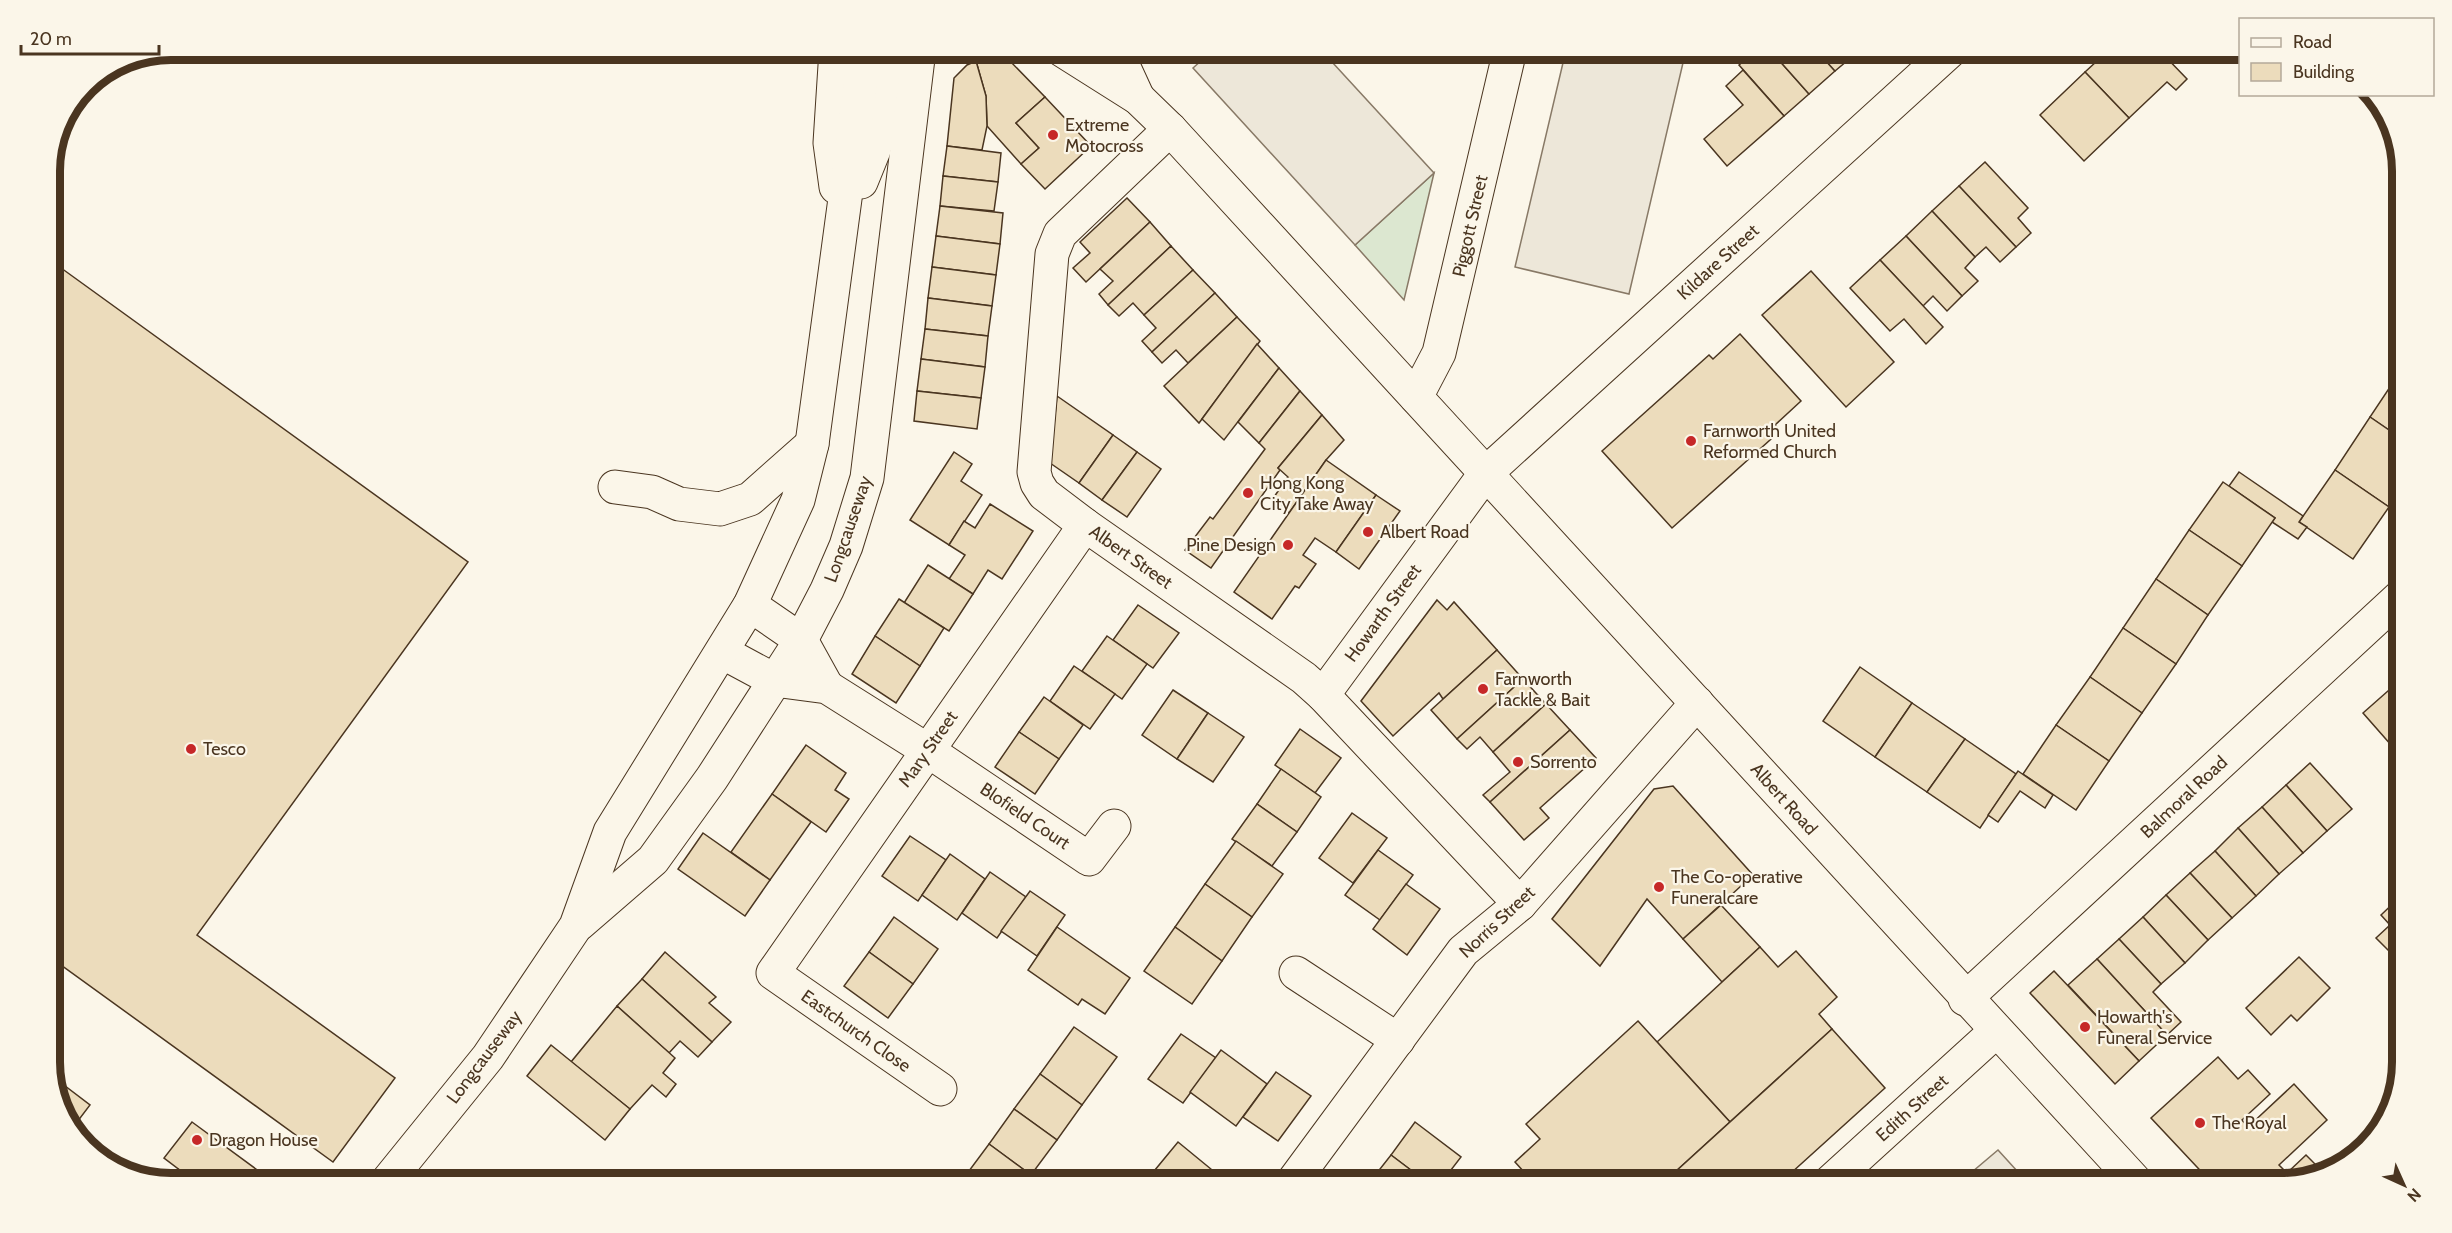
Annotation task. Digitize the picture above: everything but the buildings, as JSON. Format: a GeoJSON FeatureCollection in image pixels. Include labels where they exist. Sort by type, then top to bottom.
{"type":"FeatureCollection","features":[{"type":"Feature","properties":{"kind":"street"},"geometry":{"type":"LineString","coordinates":[[836,60],[830,142],[842,227]]}},
{"type":"Feature","properties":{"kind":"street","name":"Longcauseway"},"geometry":{"type":"LineString","coordinates":[[395,1173],[488,1057],[576,926],[610,832],[750,605],[798,500],[812,444],[864,60]]}},
{"type":"Feature","properties":{"kind":"street"},"geometry":{"type":"LineString","coordinates":[[842,227],[874,150],[895,60]]}},
{"type":"Feature","properties":{"kind":"street","name":"Longcauseway"},"geometry":{"type":"LineString","coordinates":[[576,926],[652,860],[712,778],[801,640],[827,590],[846,546],[867,478],[919,60]]}},
{"type":"Feature","properties":{"kind":"street","name":"Albert Road"},"geometry":{"type":"LineString","coordinates":[[1078,60],[1138,98],[1170,129],[1697,703],[1995,1032],[2127,1173]]}},
{"type":"Feature","properties":{"kind":"street","name":"Albert Road"},"geometry":{"type":"LineString","coordinates":[[1121,60],[1138,98]]}},
{"type":"Feature","properties":{"kind":"street","name":"Piggott Street"},"geometry":{"type":"LineString","coordinates":[[1416,398],[1439,353],[1508,60]]}},
{"type":"Feature","properties":{"kind":"street","name":"Kildare Street"},"geometry":{"type":"LineString","coordinates":[[1485,474],[1940,60]]}},
{"type":"Feature","properties":{"kind":"street","name":"Albert Street"},"geometry":{"type":"LineString","coordinates":[[1170,129],[1060,234],[1052,254],[1034,472],[1037,483],[1044,494],[1085,525],[1304,678],[1323,694],[1520,904]]}},
{"type":"Feature","properties":{"kind":"street"},"geometry":{"type":"LineString","coordinates":[[615,487],[652,492],[680,504],[720,509],[750,499],[812,444]]}},
{"type":"Feature","properties":{"kind":"street","name":"Howarth Street"},"geometry":{"type":"LineString","coordinates":[[1323,694],[1485,474]]}},
{"type":"Feature","properties":{"kind":"street","name":"Mary Street"},"geometry":{"type":"LineString","coordinates":[[772,973],[1085,525]]}},
{"type":"Feature","properties":{"kind":"street","name":"Balmoral Road"},"geometry":{"type":"LineString","coordinates":[[1965,999],[2392,604]]}},
{"type":"Feature","properties":{"kind":"street"},"geometry":{"type":"LineString","coordinates":[[750,605],[801,640],[827,687]]}},
{"type":"Feature","properties":{"kind":"street"},"geometry":{"type":"LineString","coordinates":[[722,652],[774,680],[827,687],[927,750]]}},
{"type":"Feature","properties":{"kind":"street","name":"Norris Street"},"geometry":{"type":"LineString","coordinates":[[1300,1173],[1463,951],[1520,904],[1697,703]]}},
{"type":"Feature","properties":{"kind":"street","name":"Blofield Court"},"geometry":{"type":"LineString","coordinates":[[927,750],[1089,859],[1114,826]]}},
{"type":"Feature","properties":{"kind":"street"},"geometry":{"type":"LineString","coordinates":[[1296,972],[1398,1040]]}},
{"type":"Feature","properties":{"kind":"street","name":"Eastchurch Close"},"geometry":{"type":"LineString","coordinates":[[772,973],[940,1089]]}},
{"type":"Feature","properties":{"kind":"street","name":"Edith Street"},"geometry":{"type":"LineString","coordinates":[[1841,1173],[1995,1032]]}},
{"type":"Feature","properties":{"kind":"green space"},"geometry":{"type":"Polygon","coordinates":[[[1434,173],[1404,300],[1355,245],[1434,173]]]}},
{"type":"Feature","properties":{"kind":"shaded area"},"geometry":{"type":"Polygon","coordinates":[[[1202,60],[1330,60],[1434,173],[1355,245],[1193,68],[1202,60]]]}},
{"type":"Feature","properties":{"kind":"shaded area"},"geometry":{"type":"Polygon","coordinates":[[[1564,60],[1684,60],[1629,294],[1515,267],[1564,60]]]}},
{"type":"Feature","properties":{"kind":"shaded area"},"geometry":{"type":"Polygon","coordinates":[[[1998,1150],[2019,1173],[1971,1173],[1998,1150]]]}},
{"type":"Feature","properties":{"kind":"place","name":"Extreme Motocross"},"geometry":{"type":"Point","coordinates":[1053,135]}},
{"type":"Feature","properties":{"kind":"place","name":"Farnworth United Reformed Church"},"geometry":{"type":"Point","coordinates":[1691,441]}},
{"type":"Feature","properties":{"kind":"place","name":"Hong Kong City Take Away"},"geometry":{"type":"Point","coordinates":[1248,493]}},
{"type":"Feature","properties":{"kind":"place","name":"Albert Road"},"geometry":{"type":"Point","coordinates":[1368,532]}},
{"type":"Feature","properties":{"kind":"place","name":"Pine Design"},"geometry":{"type":"Point","coordinates":[1288,545]}},
{"type":"Feature","properties":{"kind":"place","name":"Farnworth Tackle & Bait"},"geometry":{"type":"Point","coordinates":[1483,689]}},
{"type":"Feature","properties":{"kind":"place","name":"Tesco"},"geometry":{"type":"Point","coordinates":[191,749]}},
{"type":"Feature","properties":{"kind":"place","name":"Sorrento"},"geometry":{"type":"Point","coordinates":[1518,762]}},
{"type":"Feature","properties":{"kind":"place","name":"The Co-operative Funeralcare"},"geometry":{"type":"Point","coordinates":[1659,887]}},
{"type":"Feature","properties":{"kind":"place","name":"Howarth's Funeral Service"},"geometry":{"type":"Point","coordinates":[2085,1027]}},
{"type":"Feature","properties":{"kind":"place","name":"The Royal"},"geometry":{"type":"Point","coordinates":[2200,1123]}},
{"type":"Feature","properties":{"kind":"place","name":"Dragon House"},"geometry":{"type":"Point","coordinates":[197,1140]}}]}
